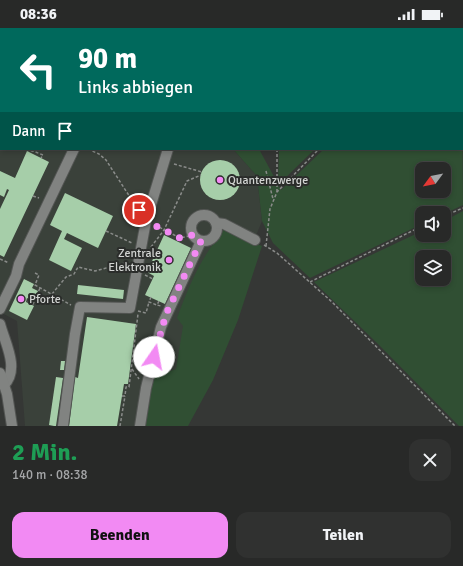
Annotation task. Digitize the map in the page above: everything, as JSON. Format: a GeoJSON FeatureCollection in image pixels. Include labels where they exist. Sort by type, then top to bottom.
{"type":"FeatureCollection","features":[{"type":"Feature","properties":{"kind":"street"},"geometry":{"type":"LineString","coordinates":[[1,306],[16,276],[19,264],[74,150]]}},
{"type":"Feature","properties":{"kind":"street"},"geometry":{"type":"LineString","coordinates":[[63,426],[80,307],[130,308],[146,221],[168,150]]}},
{"type":"Feature","properties":{"kind":"street"},"geometry":{"type":"LineString","coordinates":[[216,223],[217,231],[213,238],[209,240],[197,238],[191,230],[192,223],[199,216],[209,216],[216,223],[224,224],[255,240]]}},
{"type":"Feature","properties":{"kind":"street"},"geometry":{"type":"LineString","coordinates":[[140,426],[146,388],[161,327],[197,238]]}},
{"type":"Feature","properties":{"kind":"street"},"geometry":{"type":"LineString","coordinates":[[0,324],[12,368],[10,378],[4,385]]}},
{"type":"Feature","properties":{"kind":"street"},"geometry":{"type":"LineString","coordinates":[[0,373],[4,385],[12,426]]}},
{"type":"Feature","properties":{"kind":"path"},"geometry":{"type":"LineString","coordinates":[[33,150],[43,155],[42,158]]}},
{"type":"Feature","properties":{"kind":"path"},"geometry":{"type":"LineString","coordinates":[[90,150],[99,154],[106,160],[146,221],[180,238],[197,238]]}},
{"type":"Feature","properties":{"kind":"path"},"geometry":{"type":"LineString","coordinates":[[276,192],[277,150]]}},
{"type":"Feature","properties":{"kind":"path"},"geometry":{"type":"LineString","coordinates":[[266,246],[270,208],[276,192],[318,150]]}},
{"type":"Feature","properties":{"kind":"path"},"geometry":{"type":"LineString","coordinates":[[164,162],[202,172]]}},
{"type":"Feature","properties":{"kind":"path"},"geometry":{"type":"LineString","coordinates":[[266,171],[273,199]]}},
{"type":"Feature","properties":{"kind":"path"},"geometry":{"type":"LineString","coordinates":[[52,294],[66,276],[74,274],[78,267],[95,271],[139,254],[146,254],[164,230],[187,182],[201,175]]}},
{"type":"Feature","properties":{"kind":"path"},"geometry":{"type":"LineString","coordinates":[[451,213],[463,208]]}},
{"type":"Feature","properties":{"kind":"path"},"geometry":{"type":"LineString","coordinates":[[310,282],[415,230]]}},
{"type":"Feature","properties":{"kind":"path"},"geometry":{"type":"LineString","coordinates":[[106,231],[139,254]]}},
{"type":"Feature","properties":{"kind":"path"},"geometry":{"type":"LineString","coordinates":[[255,240],[266,246],[310,282],[380,349],[455,426]]}},
{"type":"Feature","properties":{"kind":"path"},"geometry":{"type":"LineString","coordinates":[[35,273],[39,275],[35,285],[52,294],[62,302],[74,306]]}},
{"type":"Feature","properties":{"kind":"path"},"geometry":{"type":"LineString","coordinates":[[27,301],[33,304],[40,288]]}},
{"type":"Feature","properties":{"kind":"path"},"geometry":{"type":"LineString","coordinates":[[138,311],[146,313],[151,297]]}},
{"type":"Feature","properties":{"kind":"path"},"geometry":{"type":"LineString","coordinates":[[149,302],[157,305]]}},
{"type":"Feature","properties":{"kind":"path"},"geometry":{"type":"LineString","coordinates":[[120,426],[123,396],[126,387],[129,387],[137,322]]}},
{"type":"Feature","properties":{"kind":"shaded area"},"geometry":{"type":"Polygon","coordinates":[[[0,150],[234,150],[257,176],[262,221],[178,426],[25,426],[17,321],[0,312],[0,150]]]}},
{"type":"Feature","properties":{"kind":"green space"},"geometry":{"type":"Polygon","coordinates":[[[234,150],[260,150],[278,184],[279,150],[314,150],[278,185],[281,190],[323,150],[463,150],[463,205],[451,211],[451,206],[415,206],[415,227],[310,278],[273,243],[262,221],[257,176],[234,150]]]}},
{"type":"Feature","properties":{"kind":"green space"},"geometry":{"type":"Polygon","coordinates":[[[463,211],[463,426],[459,426],[314,282],[415,234],[415,242],[451,242],[451,217],[463,211]]]}},
{"type":"Feature","properties":{"kind":"green space"},"geometry":{"type":"Polygon","coordinates":[[[223,230],[262,246],[238,320],[213,380],[188,426],[146,426],[149,398],[154,377],[176,369],[183,326],[177,318],[184,300],[199,266],[211,247],[220,237],[223,230]]]}},
{"type":"Feature","properties":{"kind":"building"},"geometry":{"type":"Polygon","coordinates":[[[27,151],[49,162],[4,257],[0,255],[0,209],[9,190],[7,189],[4,197],[0,195],[0,171],[15,178],[27,151]]]}},
{"type":"Feature","properties":{"kind":"building"},"geometry":{"type":"Polygon","coordinates":[[[220,160],[228,162],[234,166],[238,172],[240,180],[238,188],[234,194],[228,198],[220,200],[212,198],[206,194],[202,188],[200,180],[202,172],[206,166],[212,162],[220,160]]]}},
{"type":"Feature","properties":{"kind":"building"},"geometry":{"type":"Polygon","coordinates":[[[65,193],[113,216],[98,248],[67,233],[64,239],[82,248],[71,271],[49,260],[62,231],[50,225],[65,193]]]}},
{"type":"Feature","properties":{"kind":"building","name":"Zentrale Elektronik"},"geometry":{"type":"Polygon","coordinates":[[[164,235],[191,248],[165,304],[145,295],[154,276],[147,272],[164,235]]]}},
{"type":"Feature","properties":{"kind":"building","name":"Pforte"},"geometry":{"type":"Polygon","coordinates":[[[24,279],[34,284],[32,288],[38,291],[33,301],[27,298],[26,302],[34,306],[27,320],[9,311],[24,279]]]}},
{"type":"Feature","properties":{"kind":"building"},"geometry":{"type":"Polygon","coordinates":[[[78,285],[124,290],[123,299],[77,294],[78,285]]]}},
{"type":"Feature","properties":{"kind":"building"},"geometry":{"type":"Polygon","coordinates":[[[87,317],[136,324],[128,384],[124,384],[117,426],[69,426],[75,377],[78,378],[87,317]]]}},
{"type":"Feature","properties":{"kind":"building"},"geometry":{"type":"Polygon","coordinates":[[[137,355],[145,356],[144,366],[136,365],[137,355]]]}},
{"type":"Feature","properties":{"kind":"building"},"geometry":{"type":"Polygon","coordinates":[[[61,361],[65,361],[64,370],[60,370],[61,361]]]}},
{"type":"Feature","properties":{"kind":"building"},"geometry":{"type":"Polygon","coordinates":[[[56,377],[63,378],[56,426],[54,426],[49,425],[56,377]]]}},
{"type":"Feature","properties":{"kind":"place","name":"Quantenzwerge"},"geometry":{"type":"Point","coordinates":[220,180]}},
{"type":"Feature","properties":{"kind":"place","name":"Zentrale Elektronik"},"geometry":{"type":"Point","coordinates":[169,260]}},
{"type":"Feature","properties":{"kind":"place","name":"Pforte"},"geometry":{"type":"Point","coordinates":[21,299]}},
{"type":"Feature","properties":{"kind":"route"},"geometry":{"type":"LineString","coordinates":[[139,210],[146,221],[180,238],[193,235],[196,239],[201,241],[166,314],[157,340],[154,357]]}}]}
